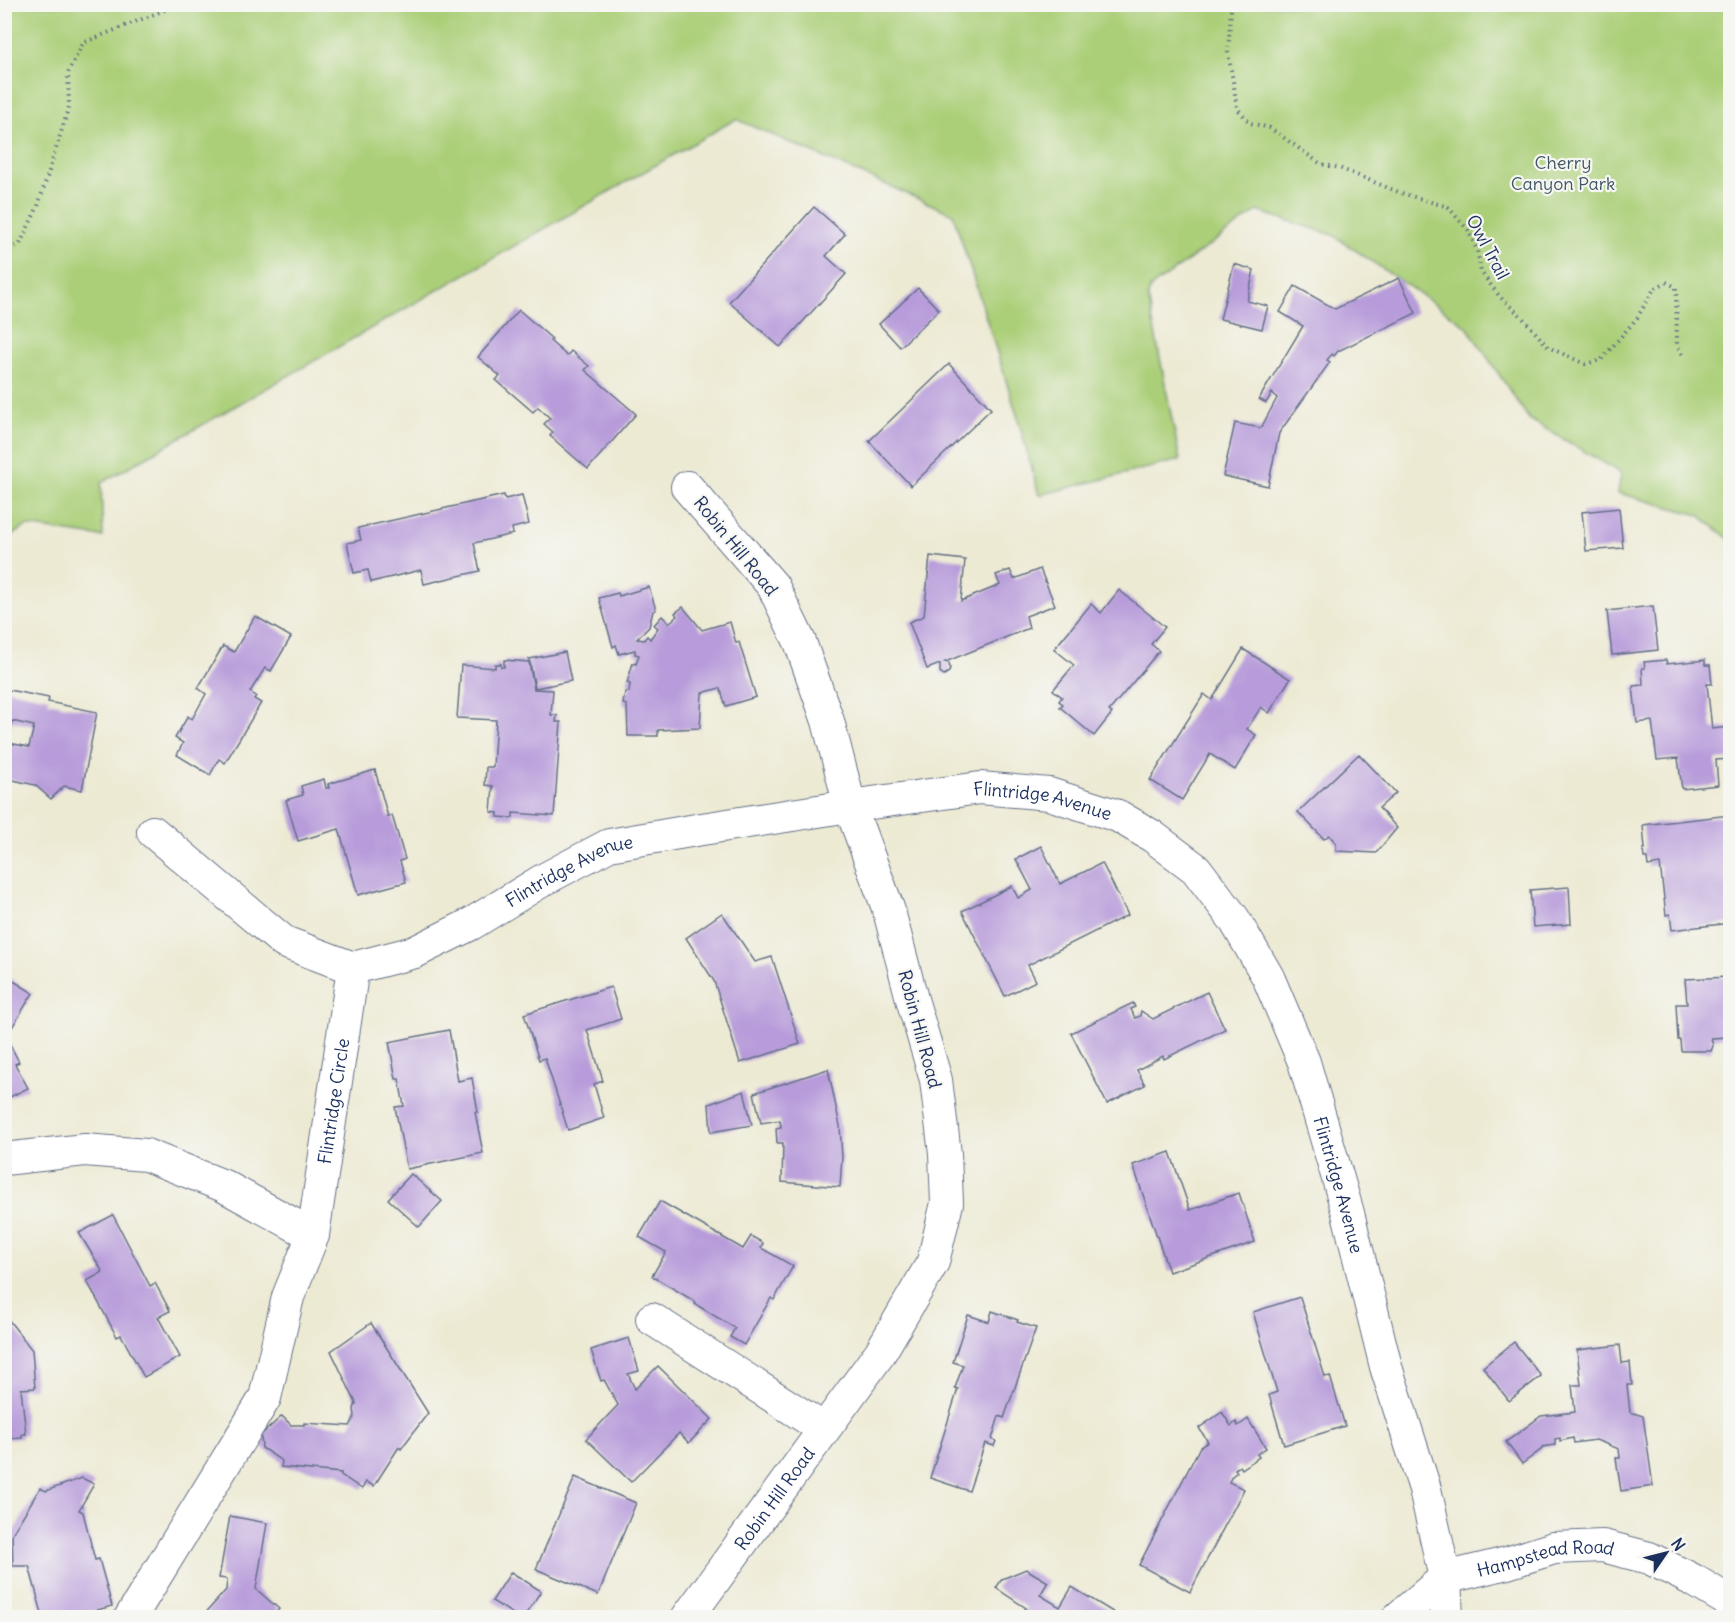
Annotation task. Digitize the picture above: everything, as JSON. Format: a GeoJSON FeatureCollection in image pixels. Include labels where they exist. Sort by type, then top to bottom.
{"type":"FeatureCollection","features":[{"type":"Feature","properties":{"kind":"street","name":"Robin Hill Road"},"geometry":{"type":"LineString","coordinates":[[687,487],[773,586],[800,642],[828,720],[850,806],[889,911],[936,1080],[945,1154],[947,1203],[933,1262],[880,1353],[687,1617]]}},
{"type":"Feature","properties":{"kind":"street","name":"Flintridge Avenue"},"geometry":{"type":"LineString","coordinates":[[353,968],[415,952],[434,943],[609,845],[850,806],[981,788],[1049,794],[1118,816],[1152,836],[1196,869],[1234,919],[1268,977],[1304,1062],[1348,1213],[1386,1367],[1425,1488],[1445,1578],[1447,1617]]}},
{"type":"Feature","properties":{"kind":"street"},"geometry":{"type":"LineString","coordinates":[[153,832],[284,942],[353,968]]}},
{"type":"Feature","properties":{"kind":"street","name":"Flintridge Circle"},"geometry":{"type":"LineString","coordinates":[[130,1617],[265,1398],[288,1298],[313,1235],[353,968]]}},
{"type":"Feature","properties":{"kind":"street"},"geometry":{"type":"LineString","coordinates":[[4,1159],[85,1150],[146,1155],[224,1186],[313,1235]]}},
{"type":"Feature","properties":{"kind":"street"},"geometry":{"type":"LineString","coordinates":[[652,1319],[824,1430]]}},
{"type":"Feature","properties":{"kind":"street","name":"Hampstead Road"},"geometry":{"type":"LineString","coordinates":[[1398,1617],[1445,1578],[1507,1563],[1554,1548],[1603,1546],[1649,1558],[1731,1602]]}},
{"type":"Feature","properties":{"kind":"path"},"geometry":{"type":"LineString","coordinates":[[4,252],[20,244],[38,206],[69,107],[68,73],[83,43],[179,4]]}},
{"type":"Feature","properties":{"kind":"path","name":"Owl Trail"},"geometry":{"type":"LineString","coordinates":[[1230,4],[1232,9],[1228,52],[1237,108],[1250,123],[1270,128],[1321,164],[1339,168],[1401,193],[1448,207],[1468,230],[1477,250],[1481,272],[1500,297],[1522,317],[1548,347],[1585,364],[1601,360],[1637,318],[1654,289],[1666,282],[1676,287],[1677,345],[1683,355]]}},
{"type":"Feature","properties":{"kind":"green space","name":"Cherry Canyon Park"},"geometry":{"type":"Polygon","coordinates":[[[5,5],[1730,5],[1730,540],[1699,515],[1618,493],[1621,473],[1529,419],[1467,327],[1333,235],[1257,211],[1150,288],[1148,297],[1180,460],[1039,495],[1017,415],[953,214],[736,119],[101,483],[103,537],[27,526],[5,539],[5,5]]]}},
{"type":"Feature","properties":{"kind":"building"},"geometry":{"type":"Polygon","coordinates":[[[814,207],[845,234],[826,256],[846,274],[780,347],[729,302],[814,207]]]}},
{"type":"Feature","properties":{"kind":"building"},"geometry":{"type":"Polygon","coordinates":[[[1234,264],[1254,270],[1247,301],[1268,306],[1262,329],[1220,319],[1234,264]]]}},
{"type":"Feature","properties":{"kind":"building"},"geometry":{"type":"Polygon","coordinates":[[[1399,278],[1416,313],[1338,351],[1334,356],[1332,354],[1327,360],[1330,362],[1279,433],[1268,486],[1223,476],[1235,423],[1261,428],[1277,398],[1272,393],[1266,403],[1259,399],[1303,326],[1280,312],[1295,286],[1335,309],[1399,278]]]}},
{"type":"Feature","properties":{"kind":"building"},"geometry":{"type":"Polygon","coordinates":[[[918,288],[939,310],[900,347],[879,324],[918,288]]]}},
{"type":"Feature","properties":{"kind":"building"},"geometry":{"type":"Polygon","coordinates":[[[519,310],[552,339],[550,341],[567,356],[571,351],[589,366],[585,370],[636,414],[588,469],[550,436],[553,432],[544,424],[550,418],[538,407],[533,412],[496,380],[500,376],[478,357],[519,310]]]}},
{"type":"Feature","properties":{"kind":"building"},"geometry":{"type":"Polygon","coordinates":[[[949,364],[991,409],[911,486],[869,441],[949,364]]]}},
{"type":"Feature","properties":{"kind":"building"},"geometry":{"type":"Polygon","coordinates":[[[504,495],[505,499],[522,495],[529,524],[512,528],[513,534],[474,543],[480,571],[424,584],[421,570],[371,582],[368,570],[354,573],[347,543],[361,540],[358,528],[504,495]]]}},
{"type":"Feature","properties":{"kind":"building"},"geometry":{"type":"Polygon","coordinates":[[[1619,508],[1623,548],[1586,551],[1582,512],[1619,508]]]}},
{"type":"Feature","properties":{"kind":"building"},"geometry":{"type":"Polygon","coordinates":[[[930,556],[965,560],[961,601],[1000,585],[996,575],[1010,570],[1014,579],[1040,569],[1055,605],[1026,616],[1029,628],[945,662],[949,663],[950,668],[949,672],[944,675],[940,672],[940,664],[927,669],[909,622],[924,616],[930,556]]]}},
{"type":"Feature","properties":{"kind":"building"},"geometry":{"type":"Polygon","coordinates":[[[649,587],[656,610],[653,611],[649,627],[637,639],[644,640],[647,636],[650,639],[658,628],[654,625],[662,616],[669,623],[677,616],[675,613],[683,607],[702,630],[730,622],[736,643],[739,642],[756,697],[726,706],[720,688],[702,693],[700,728],[658,730],[658,736],[628,736],[627,705],[623,704],[625,692],[629,692],[630,684],[627,683],[633,663],[636,664],[639,655],[635,654],[635,650],[619,654],[616,645],[613,647],[599,598],[618,593],[619,596],[649,587]]]}},
{"type":"Feature","properties":{"kind":"building"},"geometry":{"type":"Polygon","coordinates":[[[1119,590],[1165,627],[1151,644],[1159,651],[1109,711],[1112,713],[1094,736],[1060,707],[1063,704],[1059,701],[1062,697],[1053,690],[1074,665],[1054,649],[1091,604],[1101,613],[1119,590]]]}},
{"type":"Feature","properties":{"kind":"building"},"geometry":{"type":"Polygon","coordinates":[[[1653,606],[1658,650],[1612,655],[1607,611],[1653,606]]]}},
{"type":"Feature","properties":{"kind":"building"},"geometry":{"type":"Polygon","coordinates":[[[255,616],[291,637],[271,671],[265,668],[250,692],[256,696],[254,699],[261,703],[225,763],[219,759],[210,775],[177,755],[183,743],[175,738],[188,716],[192,719],[206,694],[198,688],[223,646],[234,652],[255,616]]]}},
{"type":"Feature","properties":{"kind":"building"},"geometry":{"type":"Polygon","coordinates":[[[1243,649],[1290,679],[1269,713],[1261,707],[1247,729],[1256,735],[1235,770],[1210,754],[1182,800],[1150,780],[1204,694],[1212,700],[1243,649]]]}},
{"type":"Feature","properties":{"kind":"building"},"geometry":{"type":"Polygon","coordinates":[[[565,652],[571,681],[535,688],[529,659],[565,652]]]}},
{"type":"Feature","properties":{"kind":"building"},"geometry":{"type":"Polygon","coordinates":[[[504,660],[529,662],[534,689],[553,690],[551,715],[557,715],[556,722],[561,722],[554,816],[513,813],[513,818],[498,817],[498,813],[491,812],[493,786],[485,785],[486,767],[493,767],[496,720],[457,718],[461,665],[495,668],[495,664],[501,664],[501,667],[504,667],[504,660]]]}},
{"type":"Feature","properties":{"kind":"building"},"geometry":{"type":"Polygon","coordinates":[[[1666,660],[1667,664],[1705,660],[1705,665],[1710,665],[1712,684],[1707,684],[1712,729],[1730,727],[1730,759],[1716,760],[1718,785],[1682,789],[1678,758],[1657,760],[1652,721],[1637,723],[1633,686],[1643,685],[1644,662],[1666,660]]]}},
{"type":"Feature","properties":{"kind":"building"},"geometry":{"type":"Polygon","coordinates":[[[4,689],[49,698],[48,702],[97,712],[82,790],[64,786],[51,799],[35,785],[4,778],[4,742],[29,747],[34,726],[12,721],[11,726],[4,724],[4,689]]]}},
{"type":"Feature","properties":{"kind":"building"},"geometry":{"type":"Polygon","coordinates":[[[1359,754],[1396,793],[1379,808],[1397,828],[1376,853],[1336,851],[1336,843],[1329,835],[1324,839],[1298,812],[1359,754]]]}},
{"type":"Feature","properties":{"kind":"building"},"geometry":{"type":"Polygon","coordinates":[[[375,770],[388,817],[392,815],[405,859],[400,861],[406,882],[358,895],[339,829],[298,841],[286,800],[303,795],[301,786],[324,779],[326,788],[329,788],[328,784],[375,770]]]}},
{"type":"Feature","properties":{"kind":"building"},"geometry":{"type":"Polygon","coordinates":[[[1730,815],[1730,923],[1672,930],[1670,914],[1666,915],[1660,864],[1648,866],[1647,858],[1644,858],[1643,825],[1730,815]]]}},
{"type":"Feature","properties":{"kind":"building"},"geometry":{"type":"Polygon","coordinates":[[[1041,846],[1060,884],[1102,863],[1128,915],[1028,965],[1036,981],[1005,996],[962,911],[1012,886],[1018,898],[1032,890],[1016,859],[1041,846]]]}},
{"type":"Feature","properties":{"kind":"building"},"geometry":{"type":"Polygon","coordinates":[[[1569,887],[1571,924],[1533,927],[1530,890],[1569,887]]]}},
{"type":"Feature","properties":{"kind":"building"},"geometry":{"type":"Polygon","coordinates":[[[722,913],[755,962],[772,957],[800,1044],[740,1063],[714,981],[686,938],[722,913]]]}},
{"type":"Feature","properties":{"kind":"building"},"geometry":{"type":"Polygon","coordinates":[[[4,975],[33,993],[6,1037],[19,1062],[15,1064],[28,1088],[4,1100],[4,975]]]}},
{"type":"Feature","properties":{"kind":"building"},"geometry":{"type":"Polygon","coordinates":[[[1730,977],[1730,1037],[1711,1038],[1713,1046],[1711,1051],[1681,1051],[1680,1040],[1678,1040],[1676,1004],[1687,1004],[1685,979],[1730,977]]]}},
{"type":"Feature","properties":{"kind":"building"},"geometry":{"type":"Polygon","coordinates":[[[611,987],[621,1019],[587,1030],[603,1081],[594,1084],[604,1118],[568,1130],[545,1058],[539,1060],[524,1014],[611,987]]]}},
{"type":"Feature","properties":{"kind":"building"},"geometry":{"type":"Polygon","coordinates":[[[1207,992],[1225,1029],[1137,1070],[1145,1085],[1107,1104],[1071,1033],[1133,1003],[1135,1007],[1131,1009],[1135,1018],[1140,1016],[1141,1011],[1153,1019],[1207,992]]]}},
{"type":"Feature","properties":{"kind":"building"},"geometry":{"type":"Polygon","coordinates":[[[449,1030],[458,1081],[472,1078],[478,1112],[475,1112],[483,1153],[407,1169],[395,1107],[404,1106],[389,1042],[449,1030]]]}},
{"type":"Feature","properties":{"kind":"building"},"geometry":{"type":"Polygon","coordinates":[[[828,1069],[840,1126],[842,1157],[840,1187],[782,1182],[783,1143],[777,1143],[776,1128],[781,1127],[780,1120],[761,1123],[754,1093],[828,1069]]]}},
{"type":"Feature","properties":{"kind":"building"},"geometry":{"type":"Polygon","coordinates":[[[744,1091],[752,1125],[711,1132],[709,1104],[744,1091]]]}},
{"type":"Feature","properties":{"kind":"building"},"geometry":{"type":"Polygon","coordinates":[[[1170,1152],[1190,1210],[1239,1193],[1255,1242],[1169,1272],[1133,1165],[1170,1152]]]}},
{"type":"Feature","properties":{"kind":"building"},"geometry":{"type":"Polygon","coordinates":[[[411,1174],[442,1201],[419,1227],[388,1199],[411,1174]]]}},
{"type":"Feature","properties":{"kind":"building"},"geometry":{"type":"Polygon","coordinates":[[[660,1201],[743,1249],[751,1236],[763,1243],[761,1248],[793,1266],[774,1300],[771,1298],[744,1345],[730,1337],[735,1328],[652,1276],[666,1252],[639,1237],[660,1201]]]}},
{"type":"Feature","properties":{"kind":"building"},"geometry":{"type":"Polygon","coordinates":[[[113,1215],[150,1286],[155,1283],[170,1311],[158,1317],[180,1357],[144,1377],[121,1335],[117,1337],[87,1281],[103,1272],[79,1233],[113,1215]]]}},
{"type":"Feature","properties":{"kind":"building"},"geometry":{"type":"Polygon","coordinates":[[[1300,1297],[1325,1377],[1330,1376],[1345,1426],[1284,1445],[1269,1395],[1277,1392],[1253,1312],[1300,1297]]]}},
{"type":"Feature","properties":{"kind":"building"},"geometry":{"type":"Polygon","coordinates":[[[992,1311],[1036,1328],[1004,1418],[999,1416],[992,1439],[996,1441],[994,1446],[985,1443],[969,1491],[930,1478],[958,1389],[955,1388],[963,1365],[953,1362],[968,1315],[989,1322],[992,1311]]]}},
{"type":"Feature","properties":{"kind":"building"},"geometry":{"type":"Polygon","coordinates":[[[4,1314],[32,1350],[35,1388],[21,1389],[26,1434],[22,1434],[22,1438],[4,1439],[4,1314]]]}},
{"type":"Feature","properties":{"kind":"building"},"geometry":{"type":"Polygon","coordinates":[[[371,1323],[428,1413],[401,1449],[399,1447],[374,1486],[366,1482],[362,1489],[341,1473],[281,1467],[282,1461],[262,1448],[261,1435],[282,1416],[291,1425],[304,1425],[304,1423],[350,1426],[355,1416],[356,1403],[331,1351],[371,1323]]]}},
{"type":"Feature","properties":{"kind":"building"},"geometry":{"type":"Polygon","coordinates":[[[629,1338],[639,1371],[628,1374],[635,1389],[658,1366],[712,1419],[689,1443],[679,1433],[631,1482],[586,1439],[618,1405],[604,1380],[601,1381],[591,1350],[629,1338]]]}},
{"type":"Feature","properties":{"kind":"building"},"geometry":{"type":"Polygon","coordinates":[[[1514,1342],[1541,1376],[1509,1401],[1483,1367],[1514,1342]]]}},
{"type":"Feature","properties":{"kind":"building"},"geometry":{"type":"Polygon","coordinates":[[[1620,1345],[1622,1363],[1630,1362],[1632,1385],[1627,1385],[1630,1412],[1643,1416],[1653,1486],[1621,1491],[1616,1458],[1620,1458],[1619,1449],[1596,1440],[1574,1443],[1573,1438],[1560,1441],[1560,1438],[1555,1439],[1555,1445],[1542,1447],[1522,1464],[1506,1442],[1541,1416],[1575,1412],[1572,1385],[1581,1385],[1577,1350],[1620,1345]]]}},
{"type":"Feature","properties":{"kind":"building"},"geometry":{"type":"Polygon","coordinates":[[[1222,1412],[1231,1426],[1236,1422],[1238,1426],[1248,1419],[1266,1448],[1257,1454],[1259,1457],[1242,1469],[1240,1466],[1235,1469],[1237,1472],[1229,1482],[1244,1489],[1190,1592],[1139,1565],[1200,1447],[1208,1442],[1199,1428],[1222,1412]]]}},
{"type":"Feature","properties":{"kind":"building"},"geometry":{"type":"Polygon","coordinates":[[[575,1477],[636,1503],[598,1595],[536,1569],[575,1477]]]}},
{"type":"Feature","properties":{"kind":"building"},"geometry":{"type":"Polygon","coordinates":[[[82,1478],[94,1484],[79,1510],[83,1512],[95,1560],[99,1559],[112,1606],[86,1613],[87,1617],[43,1617],[29,1566],[13,1566],[12,1534],[40,1488],[46,1491],[82,1478]]]}},
{"type":"Feature","properties":{"kind":"building"},"geometry":{"type":"Polygon","coordinates":[[[230,1516],[267,1523],[256,1589],[279,1609],[272,1617],[202,1617],[226,1590],[227,1579],[219,1578],[230,1516]]]}},
{"type":"Feature","properties":{"kind":"building"},"geometry":{"type":"Polygon","coordinates":[[[1026,1569],[1048,1582],[1040,1595],[1060,1607],[1072,1587],[1121,1617],[1020,1617],[1026,1608],[996,1588],[1002,1579],[1026,1569]]]}},
{"type":"Feature","properties":{"kind":"building"},"geometry":{"type":"Polygon","coordinates":[[[511,1572],[541,1591],[524,1617],[518,1617],[492,1601],[511,1572]]]}}]}
